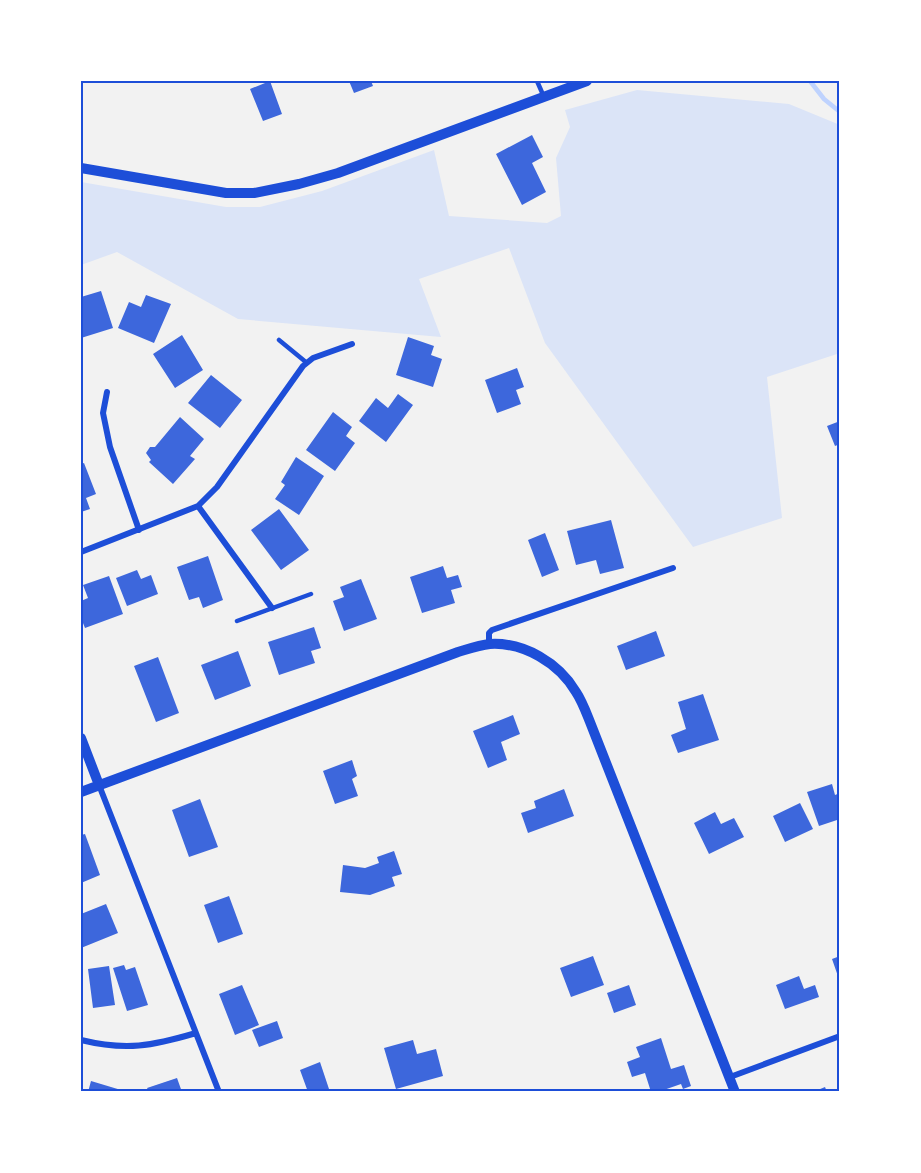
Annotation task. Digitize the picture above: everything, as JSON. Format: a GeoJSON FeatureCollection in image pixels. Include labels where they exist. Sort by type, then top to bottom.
{"type":"FeatureCollection","features":[{"type":"Feature","properties":{"kind":"street"},"geometry":{"type":"LineString","coordinates":[[81,168],[226,193],[254,193],[338,173],[587,81]]}},
{"type":"Feature","properties":{"kind":"street"},"geometry":{"type":"LineString","coordinates":[[81,552],[198,506],[217,487],[276,401],[307,363],[313,358],[352,344]]}},
{"type":"Feature","properties":{"kind":"street"},"geometry":{"type":"LineString","coordinates":[[107,392],[103,413],[110,447],[139,530]]}},
{"type":"Feature","properties":{"kind":"street"},"geometry":{"type":"LineString","coordinates":[[198,506],[272,608]]}},
{"type":"Feature","properties":{"kind":"street"},"geometry":{"type":"LineString","coordinates":[[489,644],[489,633],[492,630],[673,567]]}},
{"type":"Feature","properties":{"kind":"street"},"geometry":{"type":"LineString","coordinates":[[81,792],[447,656],[489,644],[515,647],[537,655],[564,676],[576,692],[590,722],[735,1092]]}},
{"type":"Feature","properties":{"kind":"street"},"geometry":{"type":"LineString","coordinates":[[81,738],[219,1092]]}},
{"type":"Feature","properties":{"kind":"street"},"geometry":{"type":"LineString","coordinates":[[81,1040],[122,1047],[145,1046],[196,1033]]}},
{"type":"Feature","properties":{"kind":"street"},"geometry":{"type":"LineString","coordinates":[[730,1077],[840,1036]]}},
{"type":"Feature","properties":{"kind":"lane"},"geometry":{"type":"LineString","coordinates":[[537,81],[544,97]]}},
{"type":"Feature","properties":{"kind":"lane"},"geometry":{"type":"LineString","coordinates":[[279,340],[307,363]]}},
{"type":"Feature","properties":{"kind":"lane"},"geometry":{"type":"LineString","coordinates":[[237,621],[311,594]]}},
{"type":"Feature","properties":{"kind":"shaded area"},"geometry":{"type":"Polygon","coordinates":[[[637,90],[789,104],[840,125],[840,353],[767,377],[782,518],[693,547],[545,343],[509,248],[419,279],[441,337],[238,319],[117,252],[81,265],[81,182],[226,207],[260,207],[322,191],[434,150],[449,216],[547,223],[561,216],[556,158],[570,127],[565,110],[637,90]]]}},
{"type":"Feature","properties":{"kind":"building"},"geometry":{"type":"Polygon","coordinates":[[[270,81],[282,114],[263,121],[250,89],[270,81]]]}},
{"type":"Feature","properties":{"kind":"building"},"geometry":{"type":"Polygon","coordinates":[[[349,81],[371,81],[373,86],[354,93],[349,81]]]}},
{"type":"Feature","properties":{"kind":"building"},"geometry":{"type":"Polygon","coordinates":[[[532,135],[543,157],[532,163],[546,192],[522,205],[496,154],[532,135]]]}},
{"type":"Feature","properties":{"kind":"building"},"geometry":{"type":"Polygon","coordinates":[[[101,291],[113,328],[81,338],[81,297],[101,291]]]}},
{"type":"Feature","properties":{"kind":"building"},"geometry":{"type":"Polygon","coordinates":[[[146,295],[171,304],[154,343],[118,328],[129,302],[141,307],[146,295]]]}},
{"type":"Feature","properties":{"kind":"building"},"geometry":{"type":"Polygon","coordinates":[[[182,335],[203,370],[175,388],[153,354],[182,335]]]}},
{"type":"Feature","properties":{"kind":"building"},"geometry":{"type":"Polygon","coordinates":[[[408,337],[434,346],[431,355],[442,359],[433,387],[396,375],[408,337]]]}},
{"type":"Feature","properties":{"kind":"building"},"geometry":{"type":"Polygon","coordinates":[[[517,368],[524,387],[516,390],[521,404],[497,413],[485,380],[517,368]]]}},
{"type":"Feature","properties":{"kind":"building"},"geometry":{"type":"Polygon","coordinates":[[[211,375],[242,400],[220,428],[188,403],[211,375]]]}},
{"type":"Feature","properties":{"kind":"building"},"geometry":{"type":"Polygon","coordinates":[[[398,394],[413,405],[386,442],[359,421],[376,398],[388,408],[398,394]]]}},
{"type":"Feature","properties":{"kind":"building"},"geometry":{"type":"Polygon","coordinates":[[[333,412],[352,427],[346,436],[355,443],[335,471],[306,450],[333,412]]]}},
{"type":"Feature","properties":{"kind":"building"},"geometry":{"type":"Polygon","coordinates":[[[180,417],[204,439],[190,456],[195,459],[173,484],[149,462],[151,460],[146,453],[150,447],[155,447],[180,417]]]}},
{"type":"Feature","properties":{"kind":"building"},"geometry":{"type":"Polygon","coordinates":[[[840,421],[840,444],[835,446],[827,426],[840,421]]]}},
{"type":"Feature","properties":{"kind":"building"},"geometry":{"type":"Polygon","coordinates":[[[296,457],[324,476],[299,515],[275,499],[285,485],[281,482],[296,457]]]}},
{"type":"Feature","properties":{"kind":"building"},"geometry":{"type":"Polygon","coordinates":[[[84,463],[96,494],[86,498],[90,509],[81,512],[81,464],[84,463]]]}},
{"type":"Feature","properties":{"kind":"building"},"geometry":{"type":"Polygon","coordinates":[[[279,509],[309,550],[281,570],[251,530],[279,509]]]}},
{"type":"Feature","properties":{"kind":"building"},"geometry":{"type":"Polygon","coordinates":[[[611,520],[624,568],[600,574],[596,560],[576,565],[567,531],[611,520]]]}},
{"type":"Feature","properties":{"kind":"building"},"geometry":{"type":"Polygon","coordinates":[[[545,533],[559,570],[542,577],[528,540],[545,533]]]}},
{"type":"Feature","properties":{"kind":"building"},"geometry":{"type":"Polygon","coordinates":[[[208,556],[223,600],[203,608],[199,597],[189,600],[177,567],[208,556]]]}},
{"type":"Feature","properties":{"kind":"building"},"geometry":{"type":"Polygon","coordinates":[[[443,566],[447,578],[458,575],[462,587],[451,590],[455,603],[422,613],[410,577],[443,566]]]}},
{"type":"Feature","properties":{"kind":"building"},"geometry":{"type":"Polygon","coordinates":[[[137,570],[141,579],[151,575],[158,594],[127,606],[116,578],[137,570]]]}},
{"type":"Feature","properties":{"kind":"building"},"geometry":{"type":"Polygon","coordinates":[[[109,576],[123,614],[85,628],[81,618],[81,601],[88,598],[83,585],[109,576]]]}},
{"type":"Feature","properties":{"kind":"building"},"geometry":{"type":"Polygon","coordinates":[[[361,579],[377,619],[344,631],[333,601],[344,597],[340,587],[361,579]]]}},
{"type":"Feature","properties":{"kind":"building"},"geometry":{"type":"Polygon","coordinates":[[[314,627],[321,648],[311,651],[315,663],[279,675],[268,642],[314,627]]]}},
{"type":"Feature","properties":{"kind":"building"},"geometry":{"type":"Polygon","coordinates":[[[656,631],[665,656],[626,670],[617,646],[656,631]]]}},
{"type":"Feature","properties":{"kind":"building"},"geometry":{"type":"Polygon","coordinates":[[[238,651],[251,686],[215,700],[201,665],[238,651]]]}},
{"type":"Feature","properties":{"kind":"building"},"geometry":{"type":"Polygon","coordinates":[[[158,657],[179,713],[156,722],[134,666],[158,657]]]}},
{"type":"Feature","properties":{"kind":"building"},"geometry":{"type":"Polygon","coordinates":[[[703,694],[719,740],[678,753],[671,735],[686,729],[678,702],[703,694]]]}},
{"type":"Feature","properties":{"kind":"building"},"geometry":{"type":"Polygon","coordinates":[[[513,715],[520,734],[501,742],[507,760],[488,768],[473,731],[513,715]]]}},
{"type":"Feature","properties":{"kind":"building"},"geometry":{"type":"Polygon","coordinates":[[[352,760],[357,776],[352,779],[358,796],[335,804],[323,771],[352,760]]]}},
{"type":"Feature","properties":{"kind":"building"},"geometry":{"type":"Polygon","coordinates":[[[832,784],[835,795],[840,793],[840,819],[819,826],[807,792],[832,784]]]}},
{"type":"Feature","properties":{"kind":"building"},"geometry":{"type":"Polygon","coordinates":[[[564,789],[574,816],[528,833],[521,813],[536,808],[534,801],[564,789]]]}},
{"type":"Feature","properties":{"kind":"building"},"geometry":{"type":"Polygon","coordinates":[[[200,799],[218,847],[189,857],[172,810],[200,799]]]}},
{"type":"Feature","properties":{"kind":"building"},"geometry":{"type":"Polygon","coordinates":[[[800,803],[813,829],[785,842],[773,816],[800,803]]]}},
{"type":"Feature","properties":{"kind":"building"},"geometry":{"type":"Polygon","coordinates":[[[715,812],[721,824],[734,818],[744,837],[709,854],[694,823],[715,812]]]}},
{"type":"Feature","properties":{"kind":"building"},"geometry":{"type":"Polygon","coordinates":[[[85,834],[100,875],[81,883],[81,835],[85,834]]]}},
{"type":"Feature","properties":{"kind":"building"},"geometry":{"type":"Polygon","coordinates":[[[394,851],[402,874],[392,877],[395,886],[370,895],[340,892],[343,865],[365,868],[379,863],[377,857],[394,851]]]}},
{"type":"Feature","properties":{"kind":"building"},"geometry":{"type":"Polygon","coordinates":[[[229,896],[243,934],[218,943],[204,905],[229,896]]]}},
{"type":"Feature","properties":{"kind":"building"},"geometry":{"type":"Polygon","coordinates":[[[106,904],[118,933],[81,948],[81,914],[106,904]]]}},
{"type":"Feature","properties":{"kind":"building"},"geometry":{"type":"Polygon","coordinates":[[[593,956],[604,985],[571,997],[560,968],[593,956]]]}},
{"type":"Feature","properties":{"kind":"building"},"geometry":{"type":"Polygon","coordinates":[[[840,956],[840,982],[832,959],[840,956]]]}},
{"type":"Feature","properties":{"kind":"building"},"geometry":{"type":"Polygon","coordinates":[[[124,965],[126,970],[135,967],[148,1005],[127,1011],[113,968],[124,965]]]}},
{"type":"Feature","properties":{"kind":"building"},"geometry":{"type":"Polygon","coordinates":[[[109,966],[115,1005],[93,1008],[88,969],[109,966]]]}},
{"type":"Feature","properties":{"kind":"building"},"geometry":{"type":"Polygon","coordinates":[[[799,976],[804,989],[815,985],[819,997],[785,1009],[776,985],[799,976]]]}},
{"type":"Feature","properties":{"kind":"building"},"geometry":{"type":"Polygon","coordinates":[[[242,985],[259,1025],[235,1035],[219,994],[242,985]]]}},
{"type":"Feature","properties":{"kind":"building"},"geometry":{"type":"Polygon","coordinates":[[[629,985],[636,1005],[614,1013],[607,993],[629,985]]]}},
{"type":"Feature","properties":{"kind":"building"},"geometry":{"type":"Polygon","coordinates":[[[277,1021],[283,1038],[259,1047],[252,1030],[277,1021]]]}},
{"type":"Feature","properties":{"kind":"building"},"geometry":{"type":"Polygon","coordinates":[[[661,1038],[671,1069],[684,1065],[691,1086],[683,1089],[681,1084],[658,1092],[651,1092],[645,1073],[632,1077],[627,1062],[640,1057],[636,1047],[661,1038]]]}},
{"type":"Feature","properties":{"kind":"building"},"geometry":{"type":"Polygon","coordinates":[[[413,1040],[417,1054],[436,1049],[443,1076],[396,1089],[384,1048],[413,1040]]]}},
{"type":"Feature","properties":{"kind":"building"},"geometry":{"type":"Polygon","coordinates":[[[320,1062],[330,1092],[308,1092],[300,1070],[320,1062]]]}},
{"type":"Feature","properties":{"kind":"building"},"geometry":{"type":"Polygon","coordinates":[[[177,1078],[182,1092],[149,1092],[147,1088],[177,1078]]]}},
{"type":"Feature","properties":{"kind":"building"},"geometry":{"type":"Polygon","coordinates":[[[91,1081],[121,1090],[121,1092],[88,1092],[91,1081]]]}},
{"type":"Feature","properties":{"kind":"building"},"geometry":{"type":"Polygon","coordinates":[[[825,1087],[827,1092],[813,1092],[825,1087]]]}},
{"type":"Feature","properties":{"kind":"waterway"},"geometry":{"type":"LineString","coordinates":[[810,81],[824,99],[840,112]]}}]}
